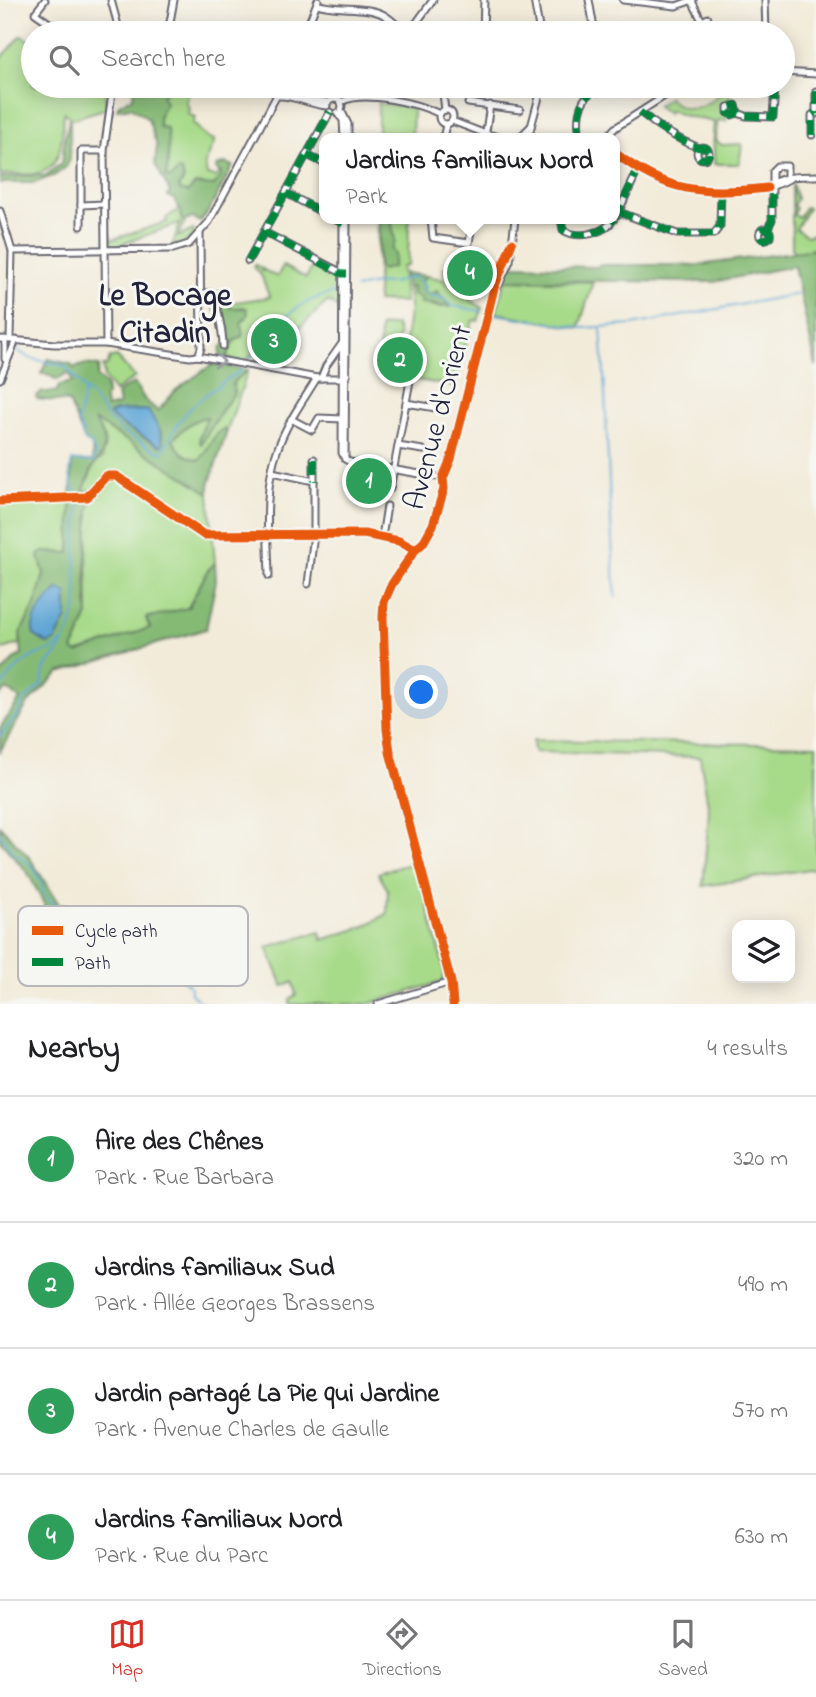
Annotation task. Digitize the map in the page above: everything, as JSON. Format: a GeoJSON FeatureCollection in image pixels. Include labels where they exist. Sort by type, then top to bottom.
{"type":"FeatureCollection","features":[{"type":"Feature","properties":{"kind":"street"},"geometry":{"type":"LineString","coordinates":[[46,0],[35,13],[46,21]]}},
{"type":"Feature","properties":{"kind":"street"},"geometry":{"type":"LineString","coordinates":[[111,0],[117,21]]}},
{"type":"Feature","properties":{"kind":"street"},"geometry":{"type":"LineString","coordinates":[[170,21],[174,0]]}},
{"type":"Feature","properties":{"kind":"street"},"geometry":{"type":"LineString","coordinates":[[416,21],[433,0]]}},
{"type":"Feature","properties":{"kind":"street"},"geometry":{"type":"LineString","coordinates":[[483,21],[484,0]]}},
{"type":"Feature","properties":{"kind":"street"},"geometry":{"type":"LineString","coordinates":[[534,0],[538,21]]}},
{"type":"Feature","properties":{"kind":"street"},"geometry":{"type":"LineString","coordinates":[[589,0],[592,21]]}},
{"type":"Feature","properties":{"kind":"street"},"geometry":{"type":"LineString","coordinates":[[623,0],[676,6],[692,0],[702,21],[708,18]]}},
{"type":"Feature","properties":{"kind":"street"},"geometry":{"type":"LineString","coordinates":[[765,0],[766,21]]}},
{"type":"Feature","properties":{"kind":"street"},"geometry":{"type":"LineString","coordinates":[[310,21],[317,2],[330,9],[372,11],[392,21]]}},
{"type":"Feature","properties":{"kind":"street"},"geometry":{"type":"LineString","coordinates":[[795,73],[816,74]]}},
{"type":"Feature","properties":{"kind":"street"},"geometry":{"type":"LineString","coordinates":[[812,135],[816,91]]}},
{"type":"Feature","properties":{"kind":"street"},"geometry":{"type":"LineString","coordinates":[[106,344],[104,150],[111,98]]}},
{"type":"Feature","properties":{"kind":"street"},"geometry":{"type":"LineString","coordinates":[[12,251],[182,248],[189,244],[200,233],[228,189],[275,98]]}},
{"type":"Feature","properties":{"kind":"street"},"geometry":{"type":"LineString","coordinates":[[294,98],[328,107]]}},
{"type":"Feature","properties":{"kind":"street"},"geometry":{"type":"LineString","coordinates":[[306,98],[339,112],[348,124],[347,133]]}},
{"type":"Feature","properties":{"kind":"street"},"geometry":{"type":"LineString","coordinates":[[248,261],[307,155],[328,107],[335,99],[341,102],[351,98]]}},
{"type":"Feature","properties":{"kind":"street"},"geometry":{"type":"LineString","coordinates":[[364,98],[399,101],[451,112],[452,121]]}},
{"type":"Feature","properties":{"kind":"street"},"geometry":{"type":"LineString","coordinates":[[442,98],[440,121],[446,125]]}},
{"type":"Feature","properties":{"kind":"street"},"geometry":{"type":"LineString","coordinates":[[526,133],[539,98]]}},
{"type":"Feature","properties":{"kind":"street"},"geometry":{"type":"LineString","coordinates":[[580,133],[578,115],[586,98]]}},
{"type":"Feature","properties":{"kind":"street"},"geometry":{"type":"LineString","coordinates":[[610,133],[662,98]]}},
{"type":"Feature","properties":{"kind":"street"},"geometry":{"type":"LineString","coordinates":[[738,113],[773,120],[774,98]]}},
{"type":"Feature","properties":{"kind":"street"},"geometry":{"type":"LineString","coordinates":[[339,112],[341,102]]}},
{"type":"Feature","properties":{"kind":"street"},"geometry":{"type":"LineString","coordinates":[[468,103],[520,110]]}},
{"type":"Feature","properties":{"kind":"street"},"geometry":{"type":"LineString","coordinates":[[485,133],[490,105]]}},
{"type":"Feature","properties":{"kind":"street"},"geometry":{"type":"LineString","coordinates":[[640,112],[674,138],[699,148]]}},
{"type":"Feature","properties":{"kind":"street"},"geometry":{"type":"LineString","coordinates":[[452,121],[478,133]]}},
{"type":"Feature","properties":{"kind":"street"},"geometry":{"type":"LineString","coordinates":[[444,133],[446,125],[452,121]]}},
{"type":"Feature","properties":{"kind":"street"},"geometry":{"type":"LineString","coordinates":[[82,226],[81,151],[104,150]]}},
{"type":"Feature","properties":{"kind":"street"},"geometry":{"type":"LineString","coordinates":[[307,155],[319,161]]}},
{"type":"Feature","properties":{"kind":"street"},"geometry":{"type":"LineString","coordinates":[[620,157],[638,170],[673,186],[694,190],[721,191],[770,186],[788,178],[816,176]]}},
{"type":"Feature","properties":{"kind":"street"},"geometry":{"type":"LineString","coordinates":[[768,228],[772,220],[772,171],[776,166],[787,166],[788,178]]}},
{"type":"Feature","properties":{"kind":"street"},"geometry":{"type":"LineString","coordinates":[[620,208],[638,170]]}},
{"type":"Feature","properties":{"kind":"street"},"geometry":{"type":"LineString","coordinates":[[620,217],[677,234],[713,234],[720,226],[721,191]]}},
{"type":"Feature","properties":{"kind":"street"},"geometry":{"type":"LineString","coordinates":[[286,193],[319,211]]}},
{"type":"Feature","properties":{"kind":"street"},"geometry":{"type":"LineString","coordinates":[[81,205],[104,205]]}},
{"type":"Feature","properties":{"kind":"street"},"geometry":{"type":"LineString","coordinates":[[0,211],[12,251],[8,339],[0,379]]}},
{"type":"Feature","properties":{"kind":"street"},"geometry":{"type":"LineString","coordinates":[[345,224],[345,459],[443,478]]}},
{"type":"Feature","properties":{"kind":"street"},"geometry":{"type":"LineString","coordinates":[[432,224],[433,238],[470,243],[472,224]]}},
{"type":"Feature","properties":{"kind":"street","name":"Avenue d'Orient"},"geometry":{"type":"LineString","coordinates":[[453,1004],[451,982],[390,752],[383,617],[387,594],[415,550],[423,543],[436,516],[444,489],[443,478],[451,459],[494,288],[512,243],[514,224]]}},
{"type":"Feature","properties":{"kind":"street"},"geometry":{"type":"LineString","coordinates":[[562,224],[564,230],[575,234],[600,232],[608,224]]}},
{"type":"Feature","properties":{"kind":"street"},"geometry":{"type":"LineString","coordinates":[[264,232],[345,274]]}},
{"type":"Feature","properties":{"kind":"street"},"geometry":{"type":"LineString","coordinates":[[198,356],[201,348],[200,233]]}},
{"type":"Feature","properties":{"kind":"street"},"geometry":{"type":"LineString","coordinates":[[200,293],[214,293],[223,328],[223,346]]}},
{"type":"Feature","properties":{"kind":"street"},"geometry":{"type":"LineString","coordinates":[[8,339],[61,344],[106,344],[198,356],[319,378],[345,377]]}},
{"type":"Feature","properties":{"kind":"street"},"geometry":{"type":"LineString","coordinates":[[5,362],[8,339]]}},
{"type":"Feature","properties":{"kind":"street"},"geometry":{"type":"LineString","coordinates":[[269,576],[268,495],[276,451],[290,419],[345,341]]}},
{"type":"Feature","properties":{"kind":"street"},"geometry":{"type":"LineString","coordinates":[[390,489],[410,381]]}},
{"type":"Feature","properties":{"kind":"street"},"geometry":{"type":"LineString","coordinates":[[406,403],[436,408]]}},
{"type":"Feature","properties":{"kind":"street"},"geometry":{"type":"LineString","coordinates":[[290,419],[312,430],[319,418],[344,419]]}},
{"type":"Feature","properties":{"kind":"street"},"geometry":{"type":"LineString","coordinates":[[398,446],[423,450]]}},
{"type":"Feature","properties":{"kind":"street"},"geometry":{"type":"LineString","coordinates":[[308,584],[314,534],[314,459]]}},
{"type":"Feature","properties":{"kind":"street"},"geometry":{"type":"LineString","coordinates":[[272,472],[314,481]]}},
{"type":"Feature","properties":{"kind":"street"},"geometry":{"type":"LineString","coordinates":[[0,502],[88,497],[106,476],[116,476],[204,535],[364,534],[399,541],[415,550]]}},
{"type":"Feature","properties":{"kind":"street"},"geometry":{"type":"LineString","coordinates":[[382,537],[387,506]]}},
{"type":"Feature","properties":{"kind":"street"},"geometry":{"type":"LineString","coordinates":[[378,1004],[451,982]]}},
{"type":"Feature","properties":{"kind":"green space"},"geometry":{"type":"Polygon","coordinates":[[[21,36],[21,98],[106,98],[107,108],[72,119],[64,112],[59,151],[51,166],[43,171],[0,175],[0,60],[21,36]]]}},
{"type":"Feature","properties":{"kind":"green space"},"geometry":{"type":"Polygon","coordinates":[[[133,98],[164,98],[166,103],[159,120],[160,127],[167,128],[169,152],[166,177],[171,178],[179,170],[182,172],[184,180],[179,186],[180,190],[188,192],[195,184],[213,186],[221,177],[217,166],[225,163],[233,166],[200,222],[193,218],[185,221],[181,219],[181,211],[174,199],[168,196],[170,192],[155,164],[157,146],[148,119],[131,107],[117,109],[119,104],[133,98]]]}},
{"type":"Feature","properties":{"kind":"green space"},"geometry":{"type":"Polygon","coordinates":[[[161,98],[187,98],[188,114],[195,117],[193,123],[206,137],[215,140],[205,164],[207,175],[215,177],[223,170],[227,172],[199,210],[165,175],[159,145],[161,98]]]}},
{"type":"Feature","properties":{"kind":"green space"},"geometry":{"type":"Polygon","coordinates":[[[668,98],[682,107],[690,108],[714,99],[729,98],[726,121],[718,120],[715,140],[722,145],[742,144],[739,164],[714,164],[714,122],[670,110],[668,113],[657,106],[668,98]]]}},
{"type":"Feature","properties":{"kind":"green space"},"geometry":{"type":"Polygon","coordinates":[[[378,103],[413,108],[412,133],[378,133],[378,103]]]}},
{"type":"Feature","properties":{"kind":"green space"},"geometry":{"type":"Polygon","coordinates":[[[70,117],[70,159],[66,167],[55,175],[34,183],[0,183],[0,178],[4,177],[46,175],[62,163],[70,117]]]}},
{"type":"Feature","properties":{"kind":"green space"},"geometry":{"type":"Polygon","coordinates":[[[792,183],[797,199],[793,214],[799,217],[805,207],[808,208],[796,229],[807,236],[814,234],[816,230],[816,249],[794,252],[792,248],[792,183]]]}},
{"type":"Feature","properties":{"kind":"green space"},"geometry":{"type":"Polygon","coordinates":[[[180,209],[181,219],[185,221],[178,237],[193,230],[195,234],[184,243],[172,246],[180,223],[119,245],[134,247],[110,247],[110,233],[111,240],[167,222],[166,218],[180,209]]]}},
{"type":"Feature","properties":{"kind":"green space"},"geometry":{"type":"Polygon","coordinates":[[[378,224],[409,224],[408,266],[402,267],[405,302],[377,301],[378,224]]]}},
{"type":"Feature","properties":{"kind":"green space"},"geometry":{"type":"Polygon","coordinates":[[[380,224],[392,224],[395,241],[392,250],[395,254],[393,267],[382,270],[378,268],[380,224]]]}},
{"type":"Feature","properties":{"kind":"green space"},"geometry":{"type":"Polygon","coordinates":[[[816,249],[816,366],[794,266],[713,282],[505,280],[510,265],[699,265],[816,249]]]}},
{"type":"Feature","properties":{"kind":"green space"},"geometry":{"type":"Polygon","coordinates":[[[501,259],[487,290],[465,291],[445,277],[444,268],[478,267],[501,259]]]}},
{"type":"Feature","properties":{"kind":"green space"},"geometry":{"type":"Polygon","coordinates":[[[255,265],[263,269],[262,272],[264,270],[277,277],[283,266],[306,278],[312,267],[326,275],[329,271],[339,276],[339,309],[328,301],[282,344],[278,364],[255,363],[266,342],[262,342],[245,362],[226,359],[233,342],[242,337],[241,323],[246,318],[244,307],[230,308],[229,303],[270,297],[260,274],[254,268],[255,265]]]}},
{"type":"Feature","properties":{"kind":"green space"},"geometry":{"type":"Polygon","coordinates":[[[405,273],[426,276],[422,281],[424,291],[429,295],[437,291],[450,307],[420,303],[421,299],[413,295],[413,287],[407,288],[405,273]]]}},
{"type":"Feature","properties":{"kind":"green space"},"geometry":{"type":"Polygon","coordinates":[[[426,276],[441,279],[482,308],[478,321],[473,320],[454,386],[394,376],[389,366],[396,349],[404,349],[410,306],[408,288],[413,287],[421,299],[420,303],[441,308],[449,303],[424,291],[422,281],[426,276]]]}},
{"type":"Feature","properties":{"kind":"green space"},"geometry":{"type":"Polygon","coordinates":[[[505,280],[593,282],[579,328],[496,313],[505,280]]]}},
{"type":"Feature","properties":{"kind":"green space"},"geometry":{"type":"Polygon","coordinates":[[[217,296],[228,297],[230,308],[247,308],[248,315],[241,323],[243,335],[233,342],[226,359],[220,358],[221,347],[229,342],[229,327],[224,327],[217,306],[217,296]]]}},
{"type":"Feature","properties":{"kind":"green space"},"geometry":{"type":"Polygon","coordinates":[[[396,325],[399,335],[392,353],[390,349],[390,359],[379,359],[380,327],[396,325]]]}},
{"type":"Feature","properties":{"kind":"green space"},"geometry":{"type":"Polygon","coordinates":[[[117,357],[135,377],[114,392],[104,377],[103,366],[107,366],[110,358],[117,357]]]}},
{"type":"Feature","properties":{"kind":"green space"},"geometry":{"type":"Polygon","coordinates":[[[48,359],[70,364],[74,368],[86,364],[99,366],[97,377],[106,385],[107,395],[104,398],[107,408],[119,405],[117,393],[134,383],[145,400],[158,411],[176,390],[213,364],[248,370],[233,382],[234,394],[201,444],[199,439],[207,417],[192,422],[173,439],[183,453],[199,460],[218,433],[221,430],[227,431],[209,485],[209,493],[94,420],[103,437],[104,447],[84,489],[85,492],[91,490],[92,499],[86,570],[88,615],[73,650],[77,653],[150,628],[146,618],[188,608],[208,570],[215,563],[216,581],[206,629],[59,673],[28,703],[0,751],[0,728],[20,699],[7,689],[0,695],[0,675],[15,658],[22,655],[20,633],[34,608],[44,574],[39,556],[42,552],[70,553],[72,461],[93,461],[92,445],[85,441],[69,402],[37,399],[36,396],[42,392],[56,392],[60,385],[73,382],[68,373],[57,380],[47,374],[41,374],[48,359]],[[148,410],[110,413],[123,426],[160,446],[162,435],[148,410]]]}},
{"type":"Feature","properties":{"kind":"green space"},"geometry":{"type":"Polygon","coordinates":[[[248,370],[227,431],[224,429],[216,435],[199,460],[183,453],[173,439],[192,422],[207,417],[201,443],[234,394],[233,382],[248,370]]]}},
{"type":"Feature","properties":{"kind":"green space"},"geometry":{"type":"Polygon","coordinates":[[[93,418],[209,493],[215,563],[208,570],[188,608],[146,618],[150,628],[76,653],[72,649],[88,615],[87,546],[92,499],[84,489],[95,463],[103,458],[93,418]]]}},
{"type":"Feature","properties":{"kind":"green space"},"geometry":{"type":"Polygon","coordinates":[[[73,501],[70,553],[42,552],[39,556],[44,583],[38,601],[24,626],[20,644],[3,649],[0,647],[0,504],[73,501]]]}},
{"type":"Feature","properties":{"kind":"green space"},"geometry":{"type":"Polygon","coordinates":[[[533,740],[816,745],[816,868],[703,886],[709,811],[700,757],[534,752],[533,740]]]}},
{"type":"Feature","properties":{"kind":"green space"},"geometry":{"type":"Polygon","coordinates":[[[0,826],[30,858],[60,906],[45,906],[28,873],[0,841],[0,826]]]}},
{"type":"Feature","properties":{"kind":"green space"},"geometry":{"type":"Polygon","coordinates":[[[416,862],[445,972],[442,982],[367,1004],[290,1004],[290,999],[296,995],[293,982],[283,986],[267,947],[320,932],[322,940],[363,927],[387,914],[388,890],[378,873],[416,862]]]}},
{"type":"Feature","properties":{"kind":"water"},"geometry":{"type":"Polygon","coordinates":[[[148,410],[160,430],[163,444],[160,446],[123,426],[110,415],[115,411],[148,410]]]}},
{"type":"Feature","properties":{"kind":"water"},"geometry":{"type":"Polygon","coordinates":[[[59,589],[67,593],[67,618],[55,641],[48,644],[34,635],[34,622],[40,610],[59,589]]]}},
{"type":"Feature","properties":{"kind":"waterway"},"geometry":{"type":"LineString","coordinates":[[355,289],[412,277],[421,282],[425,287],[423,290],[429,295],[443,298],[452,306],[481,311]]}},
{"type":"Feature","properties":{"kind":"waterway"},"geometry":{"type":"LineString","coordinates":[[248,362],[275,327],[297,308],[309,301],[339,292]]}},
{"type":"Feature","properties":{"kind":"waterway"},"geometry":{"type":"LineString","coordinates":[[495,314],[583,328],[632,325],[798,294]]}},
{"type":"Feature","properties":{"kind":"waterway"},"geometry":{"type":"LineString","coordinates":[[601,329],[616,597]]}},
{"type":"Feature","properties":{"kind":"waterway"},"geometry":{"type":"LineString","coordinates":[[17,350],[29,358],[65,366],[85,390],[78,420],[85,441],[92,445],[95,454],[93,462],[72,461],[71,479],[79,495]]}},
{"type":"Feature","properties":{"kind":"waterway"},"geometry":{"type":"LineString","coordinates":[[123,432],[161,453],[188,411],[205,395],[243,369]]}},
{"type":"Feature","properties":{"kind":"waterway"},"geometry":{"type":"LineString","coordinates":[[86,391],[122,431]]}},
{"type":"Feature","properties":{"kind":"waterway"},"geometry":{"type":"LineString","coordinates":[[0,736],[18,714],[23,702],[42,684],[44,669],[62,647],[70,630],[77,605],[75,549],[79,503]]}},
{"type":"Feature","properties":{"kind":"waterway"},"geometry":{"type":"LineString","coordinates":[[0,689],[25,662],[61,643]]}},
{"type":"Feature","properties":{"kind":"waterway"},"geometry":{"type":"LineString","coordinates":[[0,833],[11,850],[33,867],[42,883],[43,893],[55,906]]}},
{"type":"Feature","properties":{"kind":"waterway"},"geometry":{"type":"LineString","coordinates":[[189,986],[191,993],[202,1004]]}},
{"type":"Feature","properties":{"kind":"marked path"},"geometry":{"type":"LineString","coordinates":[[816,91],[816,114]]}},
{"type":"Feature","properties":{"kind":"marked path"},"geometry":{"type":"LineString","coordinates":[[580,133],[579,113],[585,98]]}},
{"type":"Feature","properties":{"kind":"marked path"},"geometry":{"type":"LineString","coordinates":[[738,113],[773,117],[774,98]]}},
{"type":"Feature","properties":{"kind":"marked path"},"geometry":{"type":"LineString","coordinates":[[736,105],[738,113],[728,113],[728,107],[736,105]]}},
{"type":"Feature","properties":{"kind":"marked path"},"geometry":{"type":"LineString","coordinates":[[248,261],[330,112]]}},
{"type":"Feature","properties":{"kind":"marked path"},"geometry":{"type":"LineString","coordinates":[[640,112],[668,133],[699,148]]}},
{"type":"Feature","properties":{"kind":"marked path"},"geometry":{"type":"LineString","coordinates":[[812,135],[812,115],[815,113]]}},
{"type":"Feature","properties":{"kind":"marked path"},"geometry":{"type":"LineString","coordinates":[[703,147],[709,153],[703,159],[697,153],[703,147]]}},
{"type":"Feature","properties":{"kind":"marked path"},"geometry":{"type":"LineString","coordinates":[[307,155],[319,161]]}},
{"type":"Feature","properties":{"kind":"marked path"},"geometry":{"type":"LineString","coordinates":[[620,207],[638,170]]}},
{"type":"Feature","properties":{"kind":"marked path"},"geometry":{"type":"LineString","coordinates":[[768,228],[772,220],[772,188]]}},
{"type":"Feature","properties":{"kind":"marked path"},"geometry":{"type":"LineString","coordinates":[[620,212],[677,234],[714,234],[720,226],[721,191]]}},
{"type":"Feature","properties":{"kind":"marked path"},"geometry":{"type":"LineString","coordinates":[[286,193],[319,211]]}},
{"type":"Feature","properties":{"kind":"marked path"},"geometry":{"type":"LineString","coordinates":[[562,224],[563,230],[569,233],[584,235],[610,224]]}},
{"type":"Feature","properties":{"kind":"marked path"},"geometry":{"type":"LineString","coordinates":[[765,228],[771,234],[765,240],[759,234],[765,228]]}},
{"type":"Feature","properties":{"kind":"marked path"},"geometry":{"type":"LineString","coordinates":[[264,232],[342,274],[347,274]]}},
{"type":"Feature","properties":{"kind":"marked path"},"geometry":{"type":"LineString","coordinates":[[314,459],[314,481]]}},
{"type":"Feature","properties":{"kind":"cycle path"},"geometry":{"type":"LineString","coordinates":[[620,156],[652,176],[687,188],[705,191],[767,188]]}},
{"type":"Feature","properties":{"kind":"cycle path"},"geometry":{"type":"LineString","coordinates":[[453,1004],[451,982],[390,752],[384,602],[392,584],[433,525],[494,288],[512,243]]}},
{"type":"Feature","properties":{"kind":"cycle path"},"geometry":{"type":"LineString","coordinates":[[0,501],[87,497],[106,476],[116,476],[204,535],[364,534],[399,541],[415,550]]}},
{"type":"Feature","properties":{"kind":"place","name":"Jardins familiaux Nord"},"geometry":{"type":"Point","coordinates":[470,273]}},
{"type":"Feature","properties":{"kind":"place","name":"Jardin partagé La Pie qui Jardine"},"geometry":{"type":"Point","coordinates":[274,341]}},
{"type":"Feature","properties":{"kind":"place","name":"Jardins familiaux Sud"},"geometry":{"type":"Point","coordinates":[400,360]}},
{"type":"Feature","properties":{"kind":"place","name":"Aire des Chênes"},"geometry":{"type":"Point","coordinates":[369,481]}},
{"type":"Feature","properties":{"kind":"district","name":"Le Bocage Citadin"},"geometry":{"type":"Point","coordinates":[165,312]}}]}
